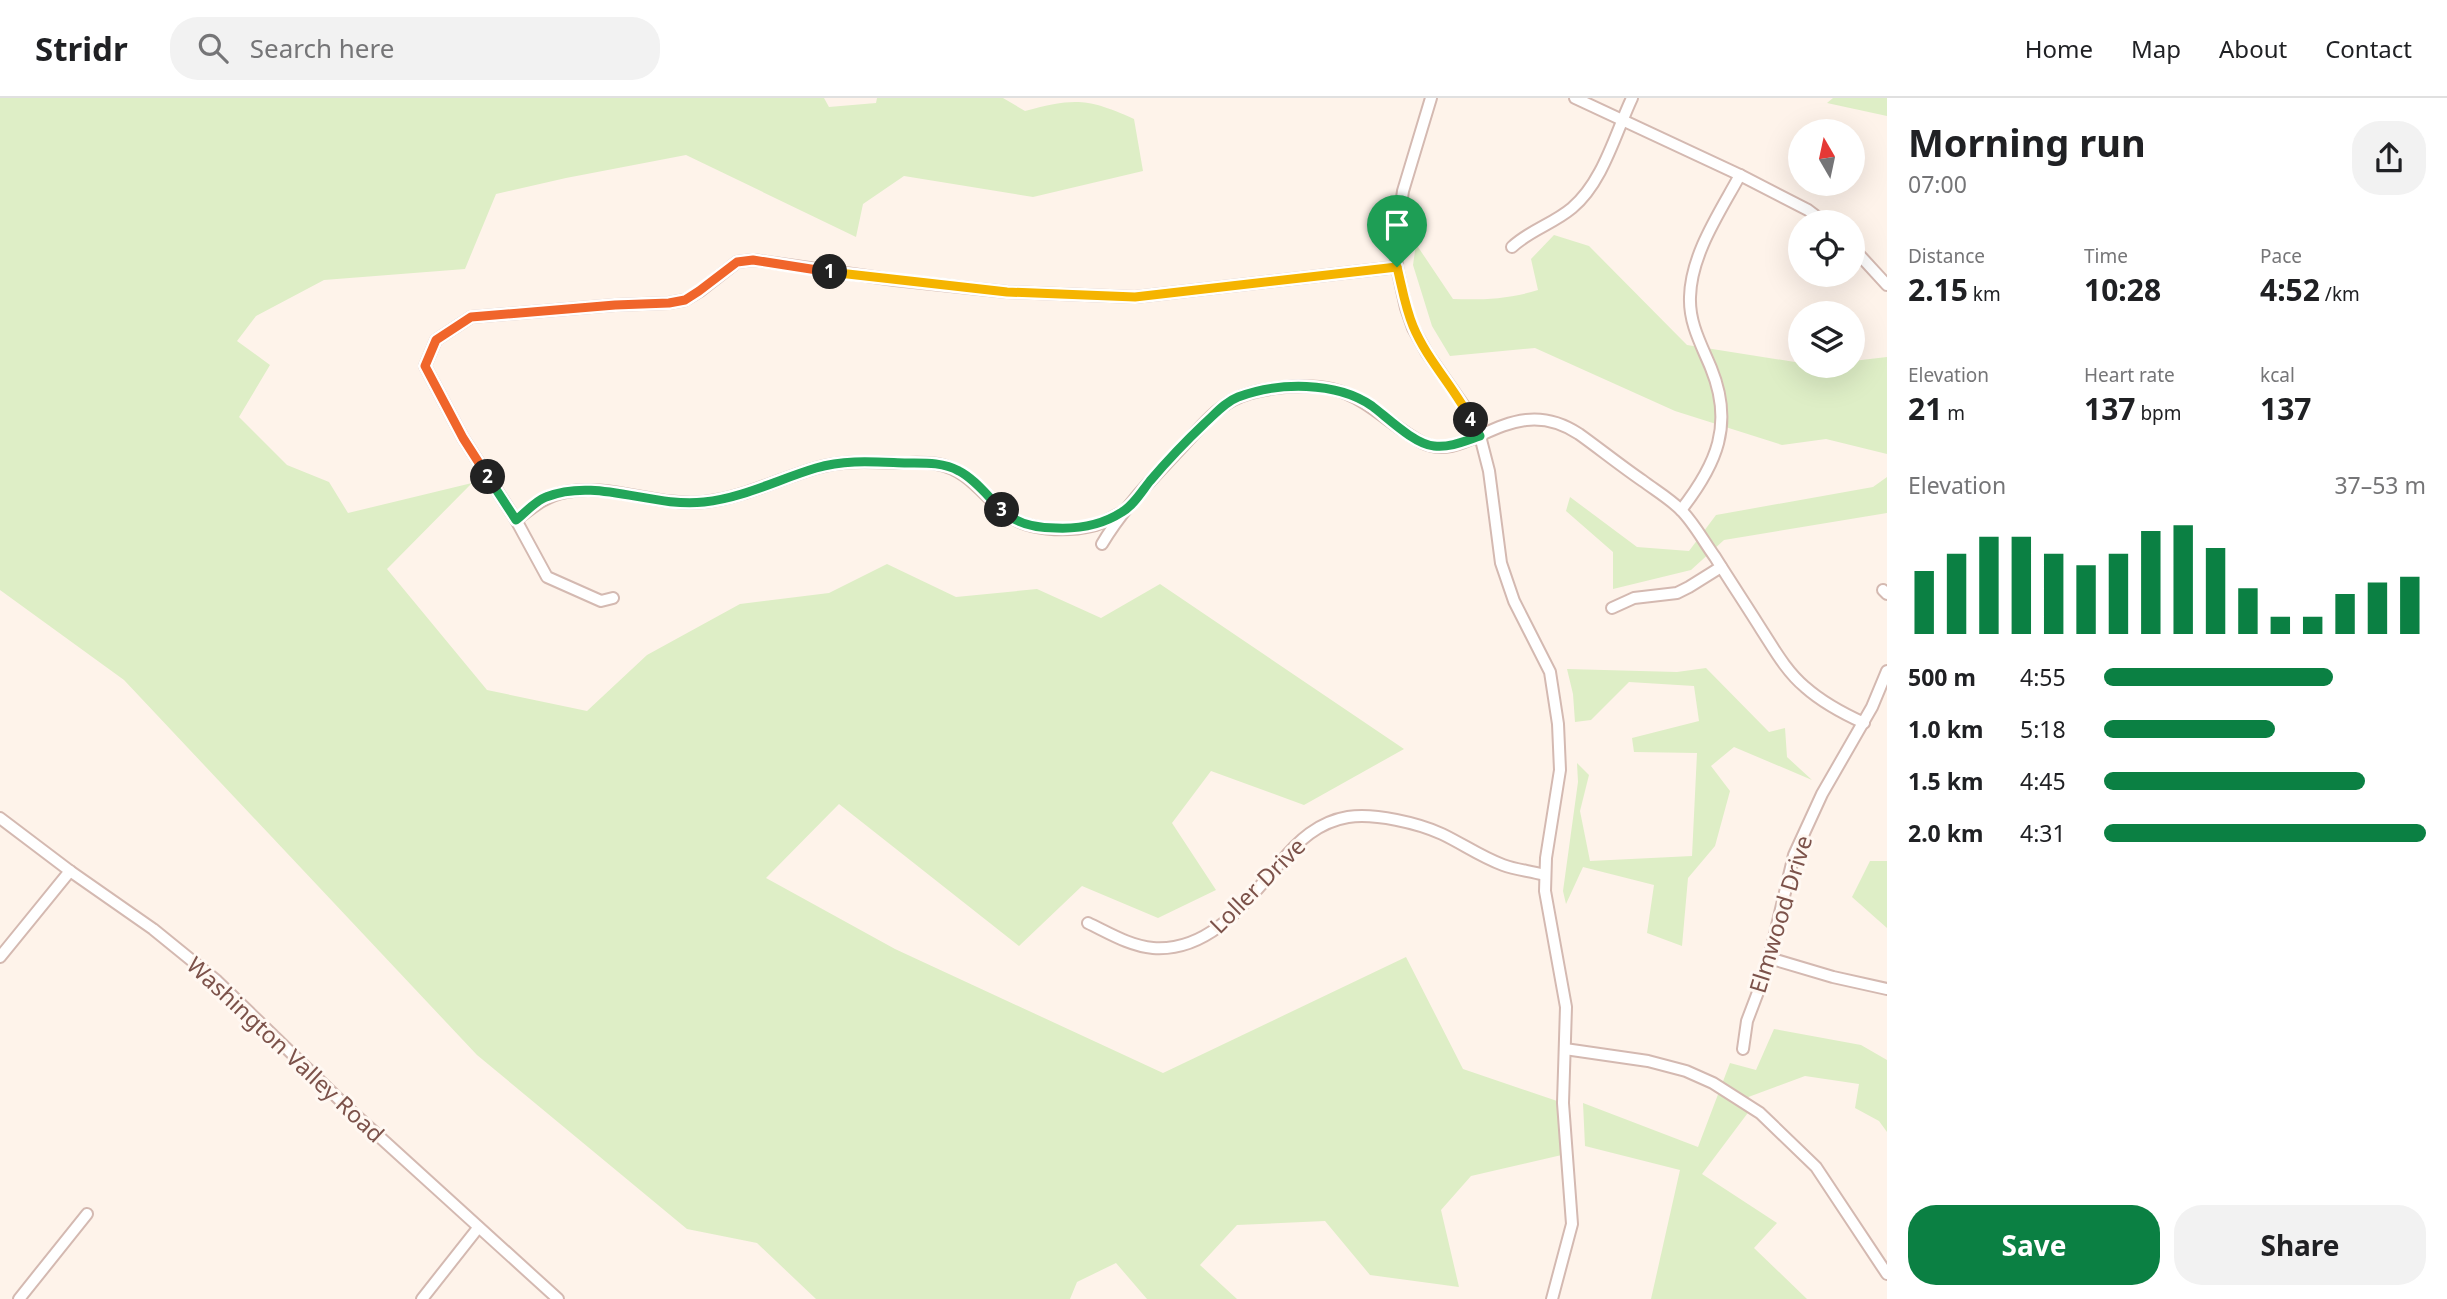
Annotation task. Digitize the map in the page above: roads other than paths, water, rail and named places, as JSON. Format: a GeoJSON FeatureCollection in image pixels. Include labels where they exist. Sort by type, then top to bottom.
{"type":"FeatureCollection","features":[{"type":"Feature","properties":{"kind":"street"},"geometry":{"type":"LineString","coordinates":[[1431,98],[1403,191],[1395,245],[1397,267],[1413,328],[1464,406],[1480,436],[1489,471],[1501,563],[1514,601],[1547,663],[1554,688],[1560,771],[1544,875],[1546,904],[1562,979],[1566,1017],[1563,1103],[1572,1224],[1552,1299]]}},
{"type":"Feature","properties":{"kind":"street"},"geometry":{"type":"LineString","coordinates":[[1575,98],[1740,174],[1809,210]]}},
{"type":"Feature","properties":{"kind":"street"},"geometry":{"type":"LineString","coordinates":[[1512,247],[1525,235],[1560,217],[1583,197],[1600,170],[1632,98]]}},
{"type":"Feature","properties":{"kind":"street"},"geometry":{"type":"LineString","coordinates":[[1681,510],[1709,471],[1720,440],[1722,416],[1717,384],[1696,337],[1691,317],[1689,299],[1692,275],[1702,248],[1740,174]]}},
{"type":"Feature","properties":{"kind":"street"},"geometry":{"type":"LineString","coordinates":[[613,598],[601,601],[547,577],[516,520],[463,438],[425,366],[436,340],[471,317],[685,300],[737,262],[753,260],[883,279],[1007,292],[1135,297],[1397,267]]}},
{"type":"Feature","properties":{"kind":"street"},"geometry":{"type":"LineString","coordinates":[[1865,261],[1887,285]]}},
{"type":"Feature","properties":{"kind":"street"},"geometry":{"type":"LineString","coordinates":[[1102,544],[1124,512],[1172,457],[1226,404],[1263,390],[1296,387],[1332,389],[1369,405],[1424,444],[1434,446],[1454,445],[1514,421],[1532,418],[1548,421],[1576,432],[1681,510],[1721,567],[1780,661],[1803,686],[1839,712],[1864,723]]}},
{"type":"Feature","properties":{"kind":"street"},"geometry":{"type":"LineString","coordinates":[[516,520],[543,498],[582,490],[660,500],[703,502],[752,490],[818,467],[855,461],[952,467],[962,472],[1006,514],[1031,525],[1053,528],[1094,526],[1124,512]]}},
{"type":"Feature","properties":{"kind":"street"},"geometry":{"type":"LineString","coordinates":[[1612,608],[1634,598],[1677,593],[1721,567]]}},
{"type":"Feature","properties":{"kind":"street","name":"Elmwood Drive"},"geometry":{"type":"LineString","coordinates":[[1743,1049],[1747,1020],[1769,958],[1794,855],[1822,794],[1864,723],[1887,671]]}},
{"type":"Feature","properties":{"kind":"street","name":"Loller Drive"},"geometry":{"type":"LineString","coordinates":[[1088,923],[1130,942],[1151,948],[1193,942],[1211,933],[1243,905],[1295,845],[1310,833],[1329,822],[1351,817],[1379,817],[1441,833],[1478,855],[1506,866],[1544,875]]}},
{"type":"Feature","properties":{"kind":"street","name":"Washington Valley Road"},"geometry":{"type":"LineString","coordinates":[[0,818],[153,929],[214,978],[350,1110],[558,1299]]}},
{"type":"Feature","properties":{"kind":"street"},"geometry":{"type":"LineString","coordinates":[[0,957],[70,871]]}},
{"type":"Feature","properties":{"kind":"street"},"geometry":{"type":"LineString","coordinates":[[1769,958],[1833,977],[1887,989]]}},
{"type":"Feature","properties":{"kind":"street"},"geometry":{"type":"LineString","coordinates":[[1565,1049],[1648,1061],[1686,1071],[1713,1083],[1760,1113],[1816,1167],[1887,1274]]}},
{"type":"Feature","properties":{"kind":"street"},"geometry":{"type":"LineString","coordinates":[[19,1299],[86,1214]]}},
{"type":"Feature","properties":{"kind":"street"},"geometry":{"type":"LineString","coordinates":[[422,1299],[478,1228]]}}]}
